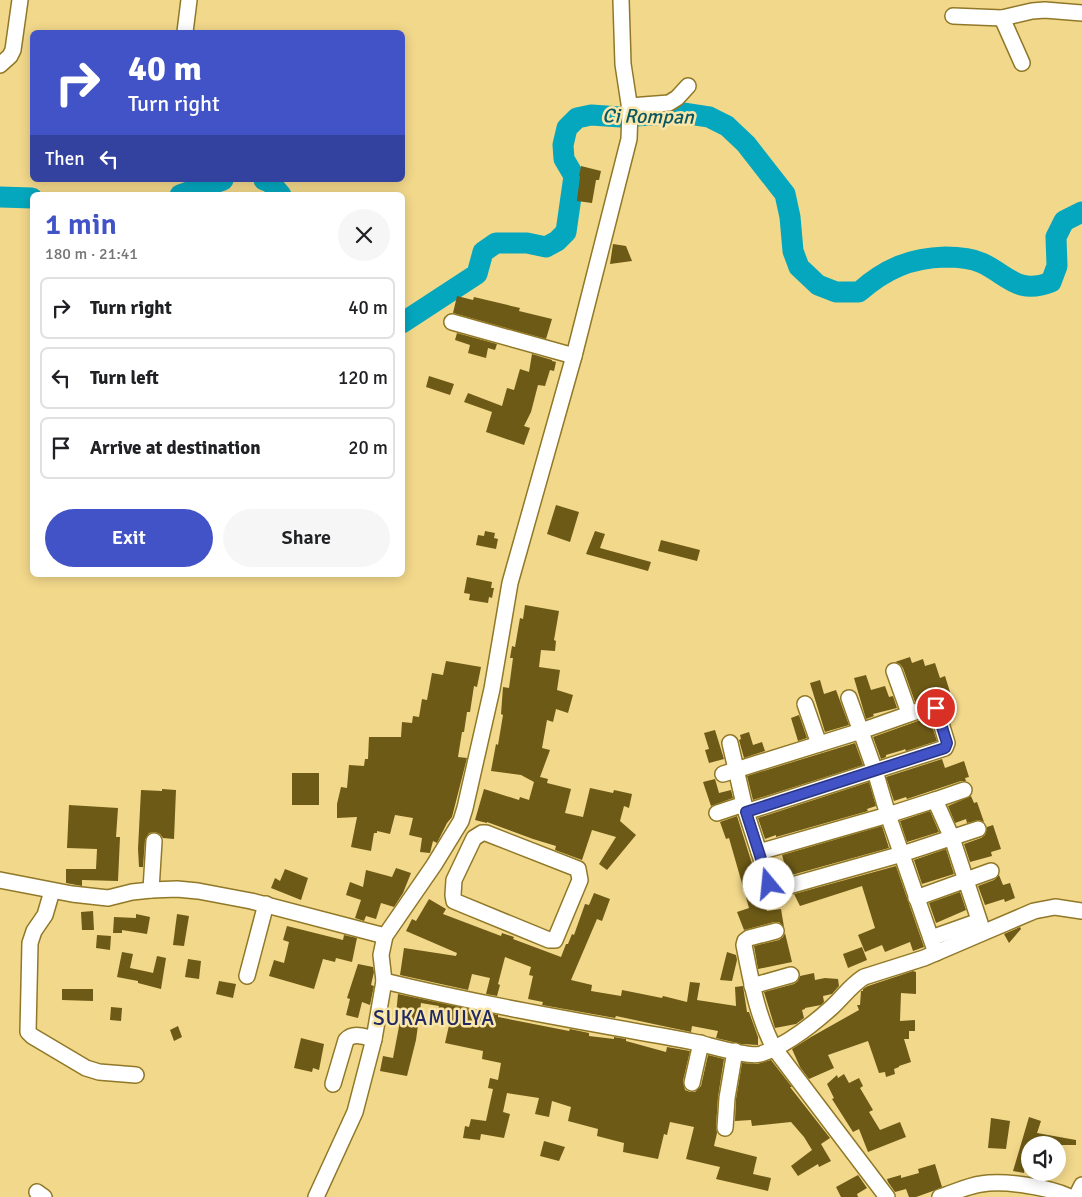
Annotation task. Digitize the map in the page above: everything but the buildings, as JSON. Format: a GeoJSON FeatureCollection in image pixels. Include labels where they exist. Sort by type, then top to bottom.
{"type":"FeatureCollection","features":[{"type":"Feature","properties":{"kind":"street"},"geometry":{"type":"LineString","coordinates":[[0,65],[10,56],[13,50],[19,0]]}},
{"type":"Feature","properties":{"kind":"street"},"geometry":{"type":"LineString","coordinates":[[185,30],[189,0]]}},
{"type":"Feature","properties":{"kind":"street"},"geometry":{"type":"LineString","coordinates":[[316,1197],[355,1112],[374,1039],[384,981],[381,955],[385,936],[434,865],[461,821],[465,808],[492,688],[510,583],[574,356],[629,139],[630,113],[622,64],[622,0]]}},
{"type":"Feature","properties":{"kind":"street"},"geometry":{"type":"LineString","coordinates":[[953,16],[1002,18],[1032,11],[1082,13]]}},
{"type":"Feature","properties":{"kind":"street"},"geometry":{"type":"LineString","coordinates":[[1002,18],[1022,62]]}},
{"type":"Feature","properties":{"kind":"street"},"geometry":{"type":"LineString","coordinates":[[630,113],[669,103],[677,98],[688,86]]}},
{"type":"Feature","properties":{"kind":"street"},"geometry":{"type":"LineString","coordinates":[[452,322],[574,356]]}},
{"type":"Feature","properties":{"kind":"street"},"geometry":{"type":"LineString","coordinates":[[894,671],[909,713]]}},
{"type":"Feature","properties":{"kind":"street"},"geometry":{"type":"LineString","coordinates":[[849,698],[936,953]]}},
{"type":"Feature","properties":{"kind":"street"},"geometry":{"type":"LineString","coordinates":[[805,704],[819,744]]}},
{"type":"Feature","properties":{"kind":"street"},"geometry":{"type":"LineString","coordinates":[[717,813],[745,808],[875,771],[945,748],[946,745],[936,708],[932,706],[861,731],[730,772]]}},
{"type":"Feature","properties":{"kind":"street"},"geometry":{"type":"LineString","coordinates":[[730,744],[730,772],[745,808],[771,888],[775,889],[902,854],[978,829]]}},
{"type":"Feature","properties":{"kind":"street"},"geometry":{"type":"LineString","coordinates":[[759,852],[888,815],[964,790]]}},
{"type":"Feature","properties":{"kind":"street"},"geometry":{"type":"LineString","coordinates":[[935,800],[952,838],[981,926]]}},
{"type":"Feature","properties":{"kind":"street"},"geometry":{"type":"LineString","coordinates":[[482,833],[578,869],[580,876],[554,940],[454,901],[454,880],[474,838],[482,833]]}},
{"type":"Feature","properties":{"kind":"street"},"geometry":{"type":"LineString","coordinates":[[151,890],[154,841]]}},
{"type":"Feature","properties":{"kind":"street"},"geometry":{"type":"LineString","coordinates":[[434,865],[454,880]]}},
{"type":"Feature","properties":{"kind":"street"},"geometry":{"type":"LineString","coordinates":[[916,898],[991,871]]}},
{"type":"Feature","properties":{"kind":"street"},"geometry":{"type":"LineString","coordinates":[[0,880],[52,891],[108,898],[132,892],[151,890],[177,889],[198,891],[266,904],[385,936]]}},
{"type":"Feature","properties":{"kind":"street"},"geometry":{"type":"LineString","coordinates":[[52,891],[45,914],[34,931],[30,943],[28,1032],[86,1068],[99,1072],[136,1075]]}},
{"type":"Feature","properties":{"kind":"street"},"geometry":{"type":"LineString","coordinates":[[247,976],[266,904]]}},
{"type":"Feature","properties":{"kind":"street"},"geometry":{"type":"LineString","coordinates":[[931,938],[1049,907],[1064,907],[1082,911]]}},
{"type":"Feature","properties":{"kind":"street"},"geometry":{"type":"LineString","coordinates":[[384,981],[543,1015],[702,1043],[756,1055],[774,1048],[798,1034],[831,1008],[864,976],[964,942],[981,926]]}},
{"type":"Feature","properties":{"kind":"street"},"geometry":{"type":"LineString","coordinates":[[776,931],[749,938],[745,941],[752,986],[764,1028],[774,1048],[887,1197]]}},
{"type":"Feature","properties":{"kind":"street"},"geometry":{"type":"LineString","coordinates":[[752,986],[791,975]]}},
{"type":"Feature","properties":{"kind":"street"},"geometry":{"type":"LineString","coordinates":[[333,1084],[346,1040],[350,1036],[356,1035],[374,1039]]}},
{"type":"Feature","properties":{"kind":"street"},"geometry":{"type":"LineString","coordinates":[[692,1083],[702,1043]]}},
{"type":"Feature","properties":{"kind":"street"},"geometry":{"type":"LineString","coordinates":[[725,1128],[726,1098],[735,1051]]}},
{"type":"Feature","properties":{"kind":"street"},"geometry":{"type":"LineString","coordinates":[[940,1197],[979,1191],[992,1183],[1039,1188],[1070,1197]]}},
{"type":"Feature","properties":{"kind":"street"},"geometry":{"type":"LineString","coordinates":[[1076,1197],[1082,1185]]}},
{"type":"Feature","properties":{"kind":"waterway","name":"Ci Rompan"},"geometry":{"type":"LineString","coordinates":[[405,321],[477,274],[483,252],[496,243],[527,243],[546,247],[557,241],[566,232],[574,176],[564,159],[563,145],[567,128],[577,118],[591,115],[621,117],[683,113],[709,117],[727,126],[746,144],[785,194],[790,217],[793,251],[799,267],[818,285],[836,292],[859,292],[878,277],[899,266],[909,262],[945,257],[978,261],[1022,285],[1040,285],[1051,282],[1057,266],[1056,237],[1064,221],[1082,212]]}},
{"type":"Feature","properties":{"kind":"waterway","name":"Ci Rompan"},"geometry":{"type":"LineString","coordinates":[[189,192],[217,182]]}},
{"type":"Feature","properties":{"kind":"waterway","name":"Ci Rompan"},"geometry":{"type":"LineString","coordinates":[[270,182],[278,192]]}},
{"type":"Feature","properties":{"kind":"waterway","name":"Ci Rompan"},"geometry":{"type":"LineString","coordinates":[[0,197],[30,198]]}},
{"type":"Feature","properties":{"kind":"district","name":"SUKAMULYA"},"geometry":{"type":"Point","coordinates":[434,1018]}},
{"type":"Feature","properties":{"kind":"route"},"geometry":{"type":"LineString","coordinates":[[769,884],[746,812],[945,748],[947,743],[936,708]]}}]}
